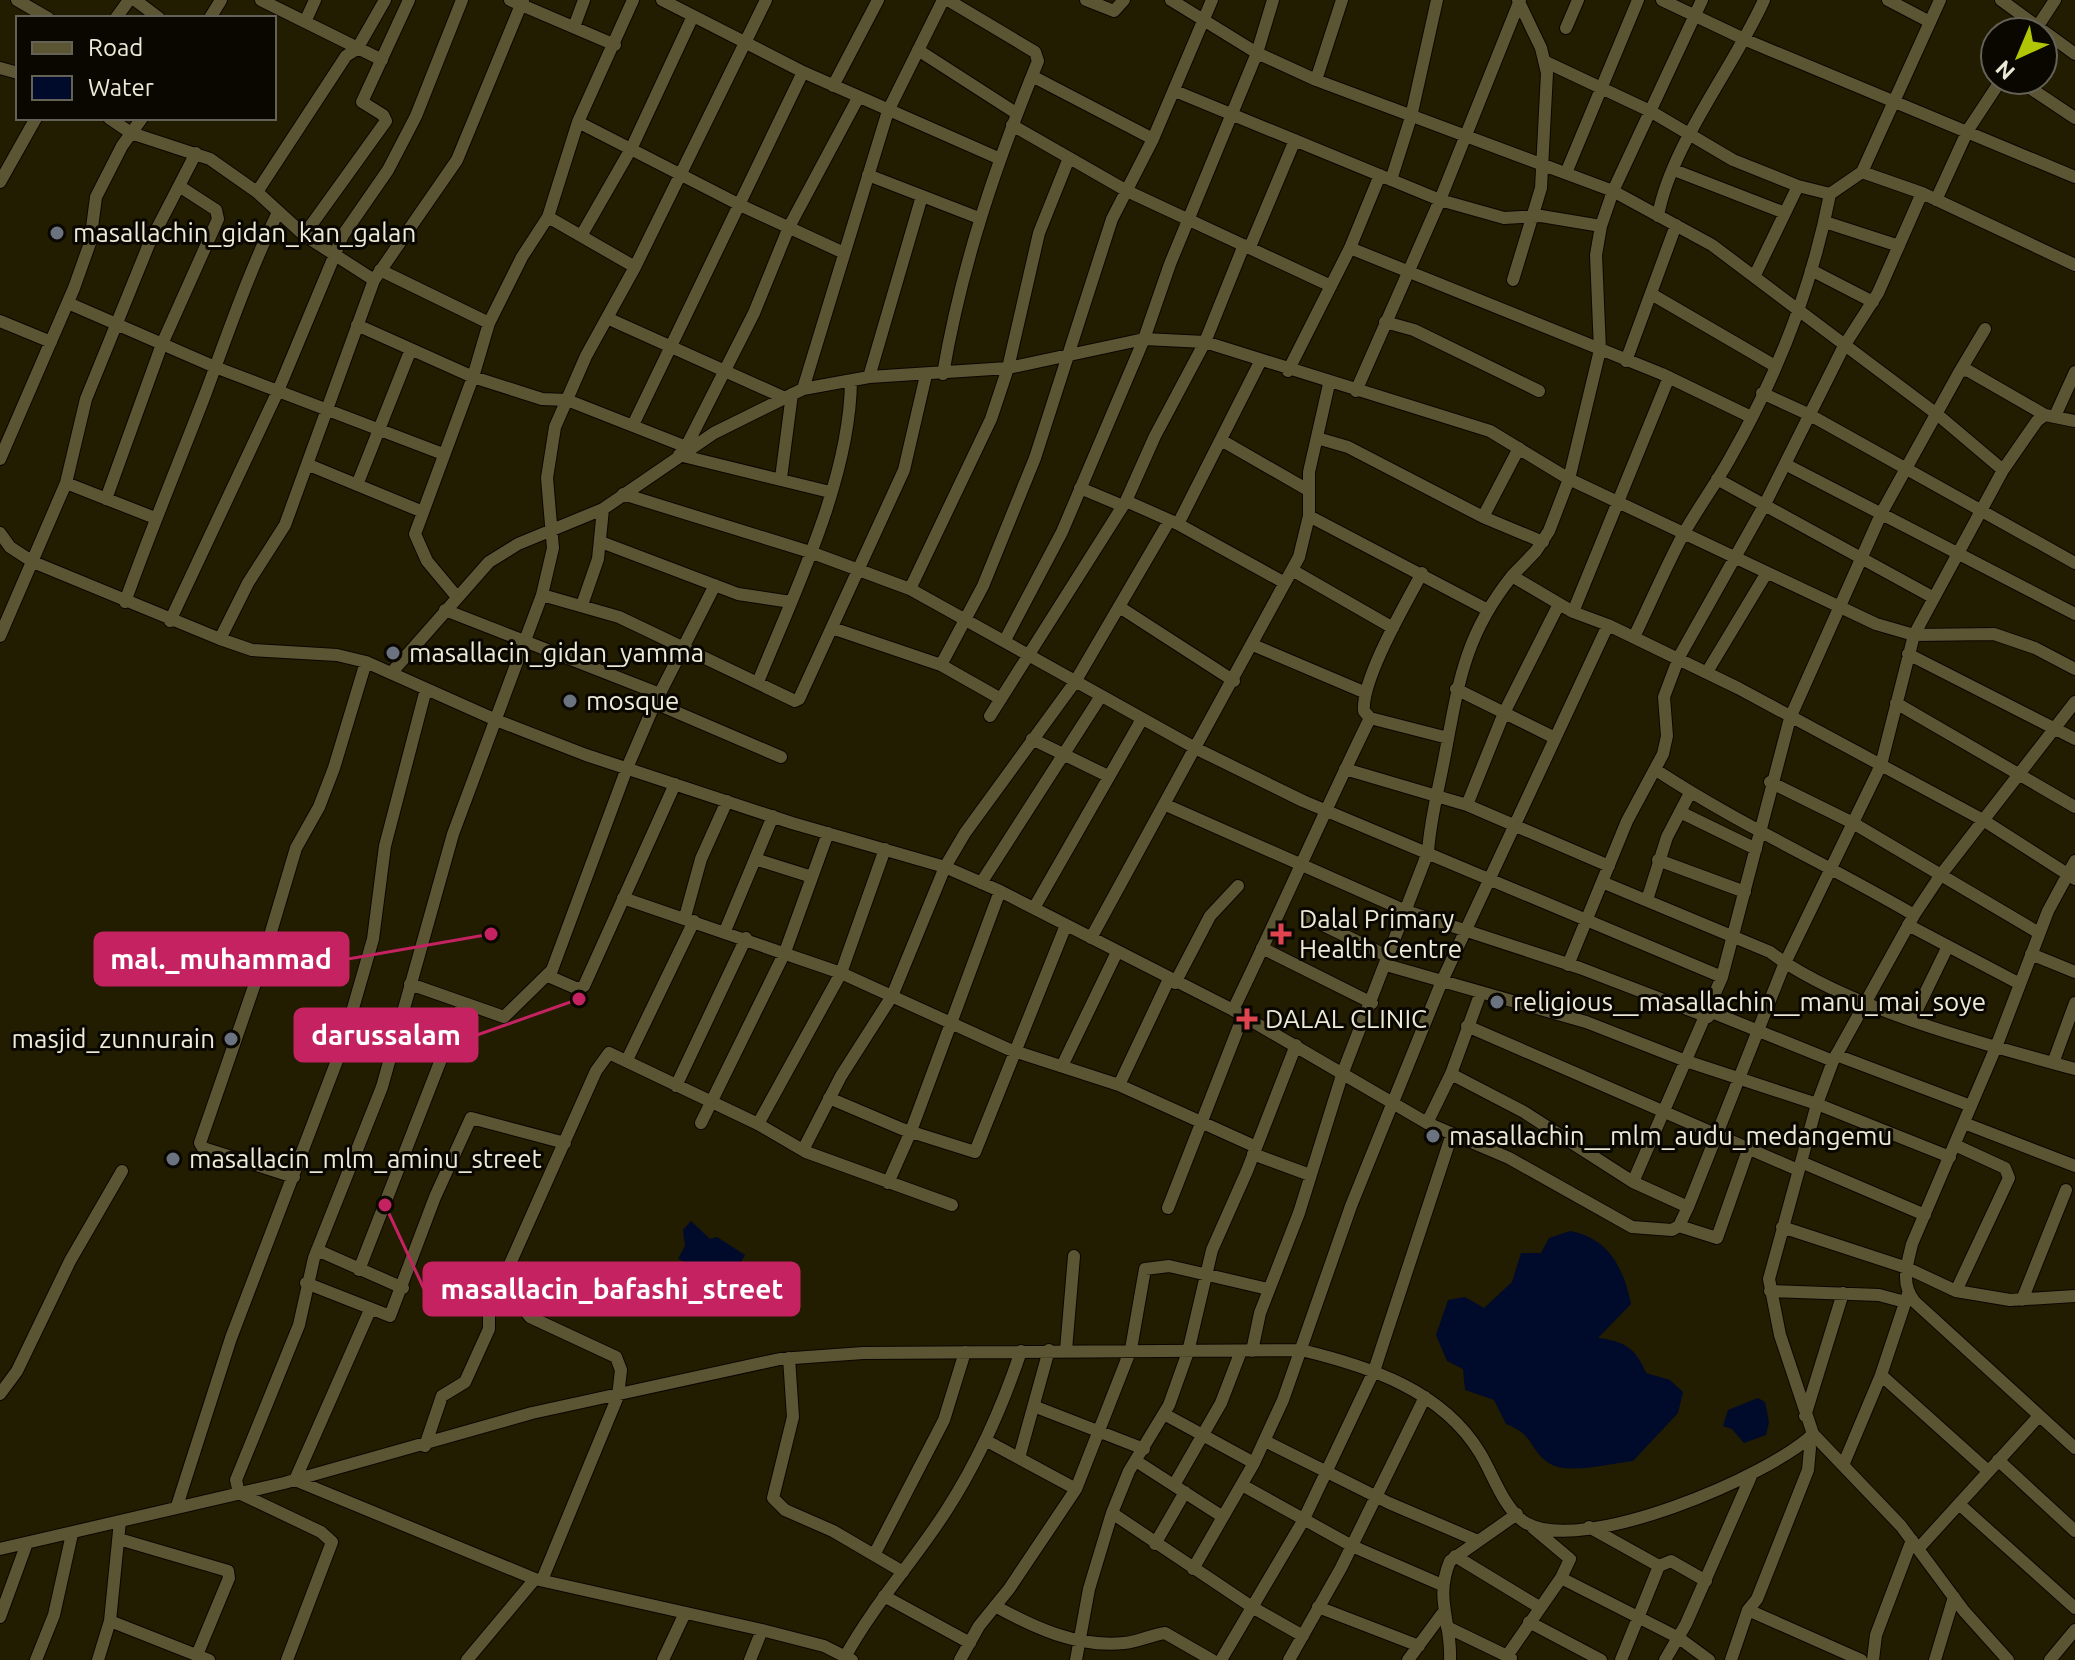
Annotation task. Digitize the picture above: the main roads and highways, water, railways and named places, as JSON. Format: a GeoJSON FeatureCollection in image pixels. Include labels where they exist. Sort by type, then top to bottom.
{"type":"FeatureCollection","features":[{"type":"Feature","properties":{"kind":"water"},"geometry":{"type":"Polygon","coordinates":[[[691,1221],[710,1239],[717,1237],[745,1255],[734,1274],[703,1281],[693,1265],[678,1259],[685,1246],[683,1230],[691,1221]]]}},
{"type":"Feature","properties":{"kind":"water"},"geometry":{"type":"Polygon","coordinates":[[[1570,1231],[1595,1240],[1605,1248],[1619,1267],[1628,1291],[1631,1304],[1598,1338],[1628,1347],[1638,1357],[1646,1373],[1670,1380],[1683,1392],[1678,1413],[1633,1461],[1576,1469],[1554,1466],[1546,1461],[1526,1437],[1506,1424],[1494,1400],[1465,1390],[1463,1369],[1447,1361],[1436,1335],[1448,1300],[1465,1297],[1484,1308],[1512,1282],[1521,1253],[1541,1253],[1549,1238],[1570,1231]]]}},
{"type":"Feature","properties":{"kind":"water"},"geometry":{"type":"Polygon","coordinates":[[[1758,1398],[1765,1402],[1769,1422],[1766,1435],[1744,1443],[1732,1429],[1723,1426],[1728,1410],[1758,1398]]]}},
{"type":"Feature","properties":{"kind":"place","name":"masallachin_gidan_kan_galan"},"geometry":{"type":"Point","coordinates":[57,233]}},
{"type":"Feature","properties":{"kind":"place","name":"masallacin_gidan_yamma"},"geometry":{"type":"Point","coordinates":[393,653]}},
{"type":"Feature","properties":{"kind":"place","name":"mosque"},"geometry":{"type":"Point","coordinates":[570,701]}},
{"type":"Feature","properties":{"kind":"place","name":"mal._muhammad"},"geometry":{"type":"Point","coordinates":[491,934]}},
{"type":"Feature","properties":{"kind":"place","name":"Dalal Primary Health Centre"},"geometry":{"type":"Point","coordinates":[1281,934]}},
{"type":"Feature","properties":{"kind":"place","name":"darussalam"},"geometry":{"type":"Point","coordinates":[579,999]}},
{"type":"Feature","properties":{"kind":"place","name":"religious__masallachin__manu_mai_soye"},"geometry":{"type":"Point","coordinates":[1497,1002]}},
{"type":"Feature","properties":{"kind":"place","name":"DALAL CLINIC"},"geometry":{"type":"Point","coordinates":[1247,1019]}},
{"type":"Feature","properties":{"kind":"place","name":"masjid_zunnurain"},"geometry":{"type":"Point","coordinates":[231,1039]}},
{"type":"Feature","properties":{"kind":"place","name":"masallachin__mlm_audu_medangemu"},"geometry":{"type":"Point","coordinates":[1433,1136]}},
{"type":"Feature","properties":{"kind":"place","name":"masallacin_mlm_aminu_street"},"geometry":{"type":"Point","coordinates":[173,1159]}},
{"type":"Feature","properties":{"kind":"place","name":"masallacin_bafashi_street"},"geometry":{"type":"Point","coordinates":[385,1205]}}]}
